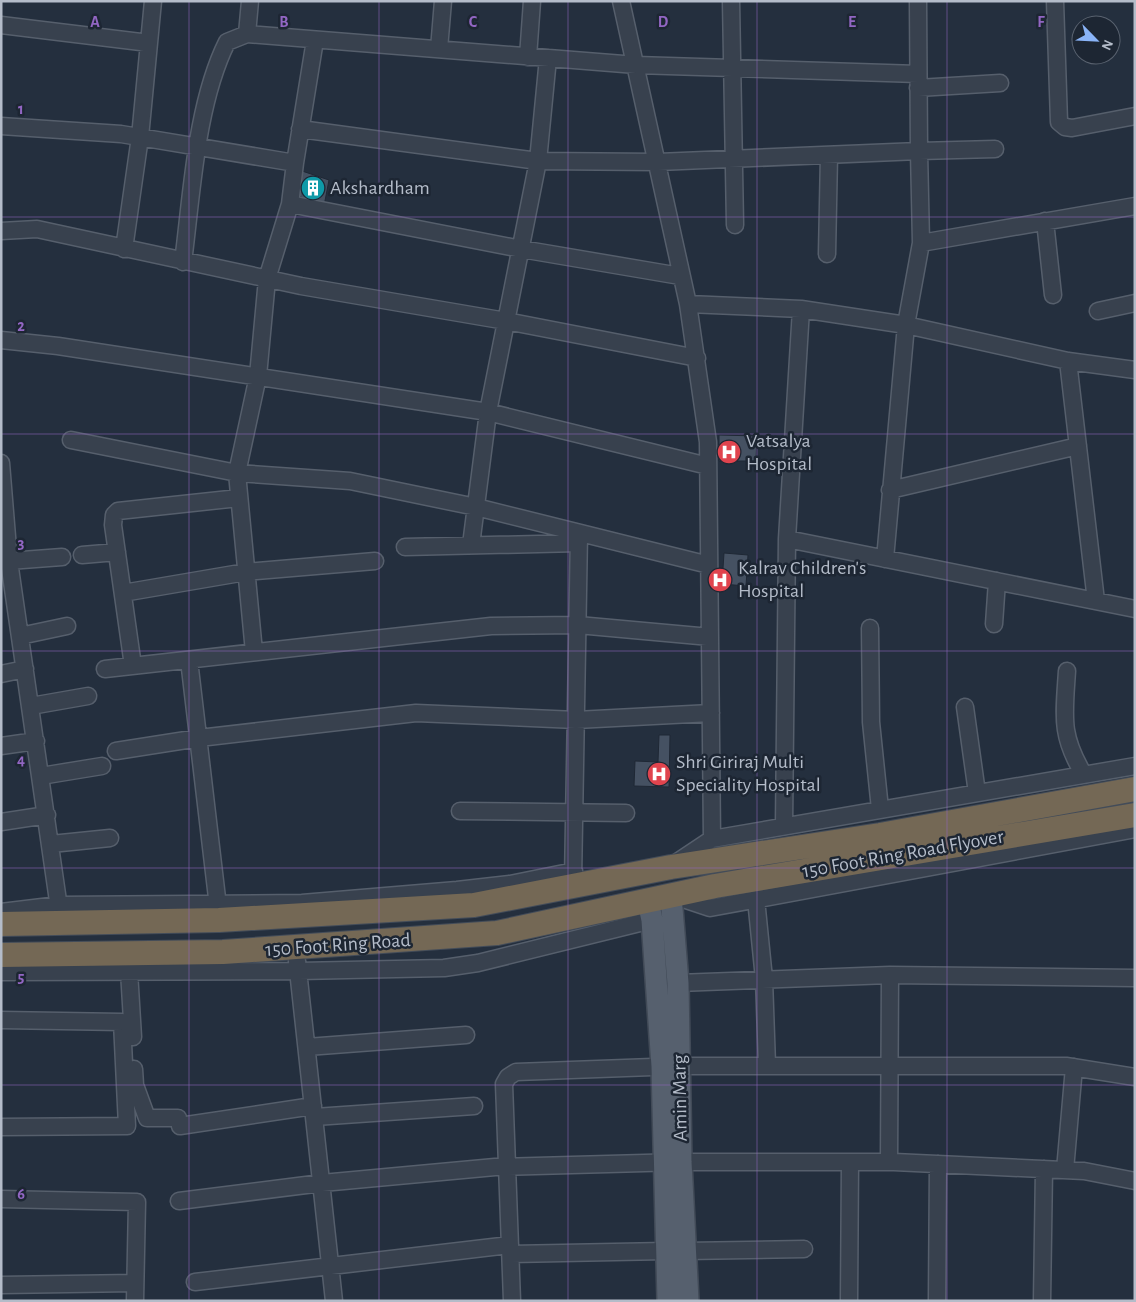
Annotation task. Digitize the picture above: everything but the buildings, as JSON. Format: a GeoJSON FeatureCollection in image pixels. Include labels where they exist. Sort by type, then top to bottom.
{"type":"FeatureCollection","features":[{"type":"Feature","properties":{"kind":"highway","name":"150 Foot Ring Road Flyover"},"geometry":{"type":"LineString","coordinates":[[672,866],[880,834],[1135,789]]}},
{"type":"Feature","properties":{"kind":"highway","name":"150 Foot Ring Road Flyover"},"geometry":{"type":"LineString","coordinates":[[657,906],[1135,815]]}},
{"type":"Feature","properties":{"kind":"highway","name":"150 Foot Ring Road"},"geometry":{"type":"LineString","coordinates":[[1,924],[60,913],[218,912],[474,905],[573,878],[672,866]]}},
{"type":"Feature","properties":{"kind":"highway","name":"150 Foot Ring Road"},"geometry":{"type":"LineString","coordinates":[[1,954],[223,952],[296,960],[497,933],[657,906]]}},
{"type":"Feature","properties":{"kind":"main road","name":"Amin Marg"},"geometry":{"type":"LineString","coordinates":[[657,906],[678,983],[671,1066]]}},
{"type":"Feature","properties":{"kind":"main road","name":"Amin Marg"},"geometry":{"type":"LineString","coordinates":[[657,906],[671,1066],[672,1162],[676,1251],[688,1301]]}},
{"type":"Feature","properties":{"kind":"main road","name":"Amin Marg"},"geometry":{"type":"LineString","coordinates":[[668,1301],[676,1251]]}},
{"type":"Feature","properties":{"kind":"street"},"geometry":{"type":"LineString","coordinates":[[124,249],[140,137],[153,1]]}},
{"type":"Feature","properties":{"kind":"street"},"geometry":{"type":"LineString","coordinates":[[247,34],[250,1]]}},
{"type":"Feature","properties":{"kind":"street"},"geometry":{"type":"LineString","coordinates":[[439,49],[443,1]]}},
{"type":"Feature","properties":{"kind":"street"},"geometry":{"type":"LineString","coordinates":[[528,56],[532,1]]}},
{"type":"Feature","properties":{"kind":"street"},"geometry":{"type":"LineString","coordinates":[[621,1],[658,162],[680,276],[688,304],[708,442],[712,839]]}},
{"type":"Feature","properties":{"kind":"street"},"geometry":{"type":"LineString","coordinates":[[731,1],[734,68],[736,225]]}},
{"type":"Feature","properties":{"kind":"street"},"geometry":{"type":"LineString","coordinates":[[885,559],[906,325],[921,243],[918,1]]}},
{"type":"Feature","properties":{"kind":"street"},"geometry":{"type":"LineString","coordinates":[[1055,1],[1059,122],[1065,127],[1072,128],[1135,116]]}},
{"type":"Feature","properties":{"kind":"street"},"geometry":{"type":"LineString","coordinates":[[1,25],[149,43]]}},
{"type":"Feature","properties":{"kind":"street"},"geometry":{"type":"LineString","coordinates":[[183,262],[209,90],[227,42],[247,34],[636,65],[734,68],[918,81],[1000,83]]}},
{"type":"Feature","properties":{"kind":"street"},"geometry":{"type":"LineString","coordinates":[[254,652],[237,474],[258,376],[267,279],[290,204],[315,40]]}},
{"type":"Feature","properties":{"kind":"street"},"geometry":{"type":"LineString","coordinates":[[471,545],[488,412],[538,161],[548,58]]}},
{"type":"Feature","properties":{"kind":"street"},"geometry":{"type":"LineString","coordinates":[[1,126],[121,134],[295,163]]}},
{"type":"Feature","properties":{"kind":"street"},"geometry":{"type":"LineString","coordinates":[[300,129],[538,161],[658,162],[995,149]]}},
{"type":"Feature","properties":{"kind":"street"},"geometry":{"type":"LineString","coordinates":[[828,254],[829,155]]}},
{"type":"Feature","properties":{"kind":"street"},"geometry":{"type":"LineString","coordinates":[[290,204],[521,249],[680,276]]}},
{"type":"Feature","properties":{"kind":"street"},"geometry":{"type":"LineString","coordinates":[[921,243],[1135,206]]}},
{"type":"Feature","properties":{"kind":"street"},"geometry":{"type":"LineString","coordinates":[[1045,221],[1053,295]]}},
{"type":"Feature","properties":{"kind":"street"},"geometry":{"type":"LineString","coordinates":[[1,231],[37,229],[267,279],[506,321],[697,358]]}},
{"type":"Feature","properties":{"kind":"street"},"geometry":{"type":"LineString","coordinates":[[1098,311],[1135,303]]}},
{"type":"Feature","properties":{"kind":"street"},"geometry":{"type":"LineString","coordinates":[[688,304],[801,309],[906,325],[1068,362],[1135,370]]}},
{"type":"Feature","properties":{"kind":"street"},"geometry":{"type":"LineString","coordinates":[[784,826],[787,539],[801,309]]}},
{"type":"Feature","properties":{"kind":"street"},"geometry":{"type":"LineString","coordinates":[[1,340],[58,346],[488,412],[708,466]]}},
{"type":"Feature","properties":{"kind":"street"},"geometry":{"type":"LineString","coordinates":[[1068,362],[1096,602]]}},
{"type":"Feature","properties":{"kind":"street"},"geometry":{"type":"LineString","coordinates":[[70,440],[237,474],[350,481],[476,507],[579,538],[709,566]]}},
{"type":"Feature","properties":{"kind":"street"},"geometry":{"type":"LineString","coordinates":[[890,490],[1078,446]]}},
{"type":"Feature","properties":{"kind":"street"},"geometry":{"type":"LineString","coordinates":[[1,463],[9,561],[8,594],[20,636],[60,913],[1,912]]}},
{"type":"Feature","properties":{"kind":"street"},"geometry":{"type":"LineString","coordinates":[[133,666],[113,525],[114,515],[118,511],[239,498]]}},
{"type":"Feature","properties":{"kind":"street"},"geometry":{"type":"LineString","coordinates":[[405,547],[579,538]]}},
{"type":"Feature","properties":{"kind":"street"},"geometry":{"type":"LineString","coordinates":[[573,878],[579,538]]}},
{"type":"Feature","properties":{"kind":"street"},"geometry":{"type":"LineString","coordinates":[[787,539],[1135,609]]}},
{"type":"Feature","properties":{"kind":"street"},"geometry":{"type":"LineString","coordinates":[[82,555],[117,552]]}},
{"type":"Feature","properties":{"kind":"street"},"geometry":{"type":"LineString","coordinates":[[9,561],[62,557]]}},
{"type":"Feature","properties":{"kind":"street"},"geometry":{"type":"LineString","coordinates":[[122,593],[246,572],[375,561]]}},
{"type":"Feature","properties":{"kind":"street"},"geometry":{"type":"LineString","coordinates":[[994,624],[998,581]]}},
{"type":"Feature","properties":{"kind":"street"},"geometry":{"type":"LineString","coordinates":[[105,668],[491,626],[578,625],[710,637]]}},
{"type":"Feature","properties":{"kind":"street"},"geometry":{"type":"LineString","coordinates":[[20,636],[67,626]]}},
{"type":"Feature","properties":{"kind":"street"},"geometry":{"type":"LineString","coordinates":[[870,628],[871,722],[880,809]]}},
{"type":"Feature","properties":{"kind":"street"},"geometry":{"type":"LineString","coordinates":[[189,660],[218,912]]}},
{"type":"Feature","properties":{"kind":"street"},"geometry":{"type":"LineString","coordinates":[[1,674],[25,669]]}},
{"type":"Feature","properties":{"kind":"street"},"geometry":{"type":"LineString","coordinates":[[1067,671],[1064,709],[1066,739],[1071,754],[1084,775]]}},
{"type":"Feature","properties":{"kind":"street"},"geometry":{"type":"LineString","coordinates":[[31,706],[88,696]]}},
{"type":"Feature","properties":{"kind":"street"},"geometry":{"type":"LineString","coordinates":[[965,707],[977,793]]}},
{"type":"Feature","properties":{"kind":"street"},"geometry":{"type":"LineString","coordinates":[[116,751],[198,738],[416,713],[576,720],[711,713]]}},
{"type":"Feature","properties":{"kind":"street"},"geometry":{"type":"LineString","coordinates":[[1,746],[36,741]]}},
{"type":"Feature","properties":{"kind":"street"},"geometry":{"type":"LineString","coordinates":[[41,776],[102,766]]}},
{"type":"Feature","properties":{"kind":"street"},"geometry":{"type":"LineString","coordinates":[[672,866],[712,839],[1135,766]]}},
{"type":"Feature","properties":{"kind":"street"},"geometry":{"type":"LineString","coordinates":[[460,811],[626,813]]}},
{"type":"Feature","properties":{"kind":"street"},"geometry":{"type":"LineString","coordinates":[[1,822],[47,815]]}},
{"type":"Feature","properties":{"kind":"street"},"geometry":{"type":"LineString","coordinates":[[767,1065],[764,979],[754,889],[1135,829]]}},
{"type":"Feature","properties":{"kind":"street"},"geometry":{"type":"LineString","coordinates":[[51,844],[110,838]]}},
{"type":"Feature","properties":{"kind":"street"},"geometry":{"type":"LineString","coordinates":[[1,972],[129,971],[296,960],[332,1266],[334,1301]]}},
{"type":"Feature","properties":{"kind":"street"},"geometry":{"type":"LineString","coordinates":[[129,971],[135,1085],[148,1118],[179,1122],[314,1112],[474,1106]]}},
{"type":"Feature","properties":{"kind":"street"},"geometry":{"type":"LineString","coordinates":[[889,1162],[890,975]]}},
{"type":"Feature","properties":{"kind":"street"},"geometry":{"type":"LineString","coordinates":[[678,983],[890,975],[1135,978]]}},
{"type":"Feature","properties":{"kind":"street"},"geometry":{"type":"LineString","coordinates":[[1,1020],[122,1022],[127,1126],[1,1127]]}},
{"type":"Feature","properties":{"kind":"street"},"geometry":{"type":"LineString","coordinates":[[307,1047],[466,1035]]}},
{"type":"Feature","properties":{"kind":"street"},"geometry":{"type":"LineString","coordinates":[[512,1301],[504,1084],[508,1077],[516,1072],[671,1066],[767,1065],[1074,1068],[1135,1078]]}},
{"type":"Feature","properties":{"kind":"street"},"geometry":{"type":"LineString","coordinates":[[1065,1170],[1074,1068]]}},
{"type":"Feature","properties":{"kind":"street"},"geometry":{"type":"LineString","coordinates":[[179,1201],[322,1183],[507,1166],[672,1162],[889,1162],[938,1164],[1084,1171],[1135,1182]]}},
{"type":"Feature","properties":{"kind":"street"},"geometry":{"type":"LineString","coordinates":[[849,1301],[850,1162]]}},
{"type":"Feature","properties":{"kind":"street"},"geometry":{"type":"LineString","coordinates":[[937,1301],[938,1164]]}},
{"type":"Feature","properties":{"kind":"street"},"geometry":{"type":"LineString","coordinates":[[1042,1301],[1044,1169]]}},
{"type":"Feature","properties":{"kind":"street"},"geometry":{"type":"LineString","coordinates":[[1,1199],[137,1202],[135,1301]]}},
{"type":"Feature","properties":{"kind":"street"},"geometry":{"type":"LineString","coordinates":[[195,1282],[332,1266],[510,1249],[676,1251],[804,1249]]}},
{"type":"Feature","properties":{"kind":"street"},"geometry":{"type":"LineString","coordinates":[[1,1285],[135,1283]]}},
{"type":"Feature","properties":{"kind":"place","name":"Akshardham"},"geometry":{"type":"Point","coordinates":[313,188]}},
{"type":"Feature","properties":{"kind":"place","name":"Vatsalya Hospital"},"geometry":{"type":"Point","coordinates":[729,452]}},
{"type":"Feature","properties":{"kind":"place","name":"Kalrav Children's Hospital"},"geometry":{"type":"Point","coordinates":[720,580]}},
{"type":"Feature","properties":{"kind":"place","name":"Shri Giriraj Multi Speciality Hospital"},"geometry":{"type":"Point","coordinates":[659,774]}}]}
